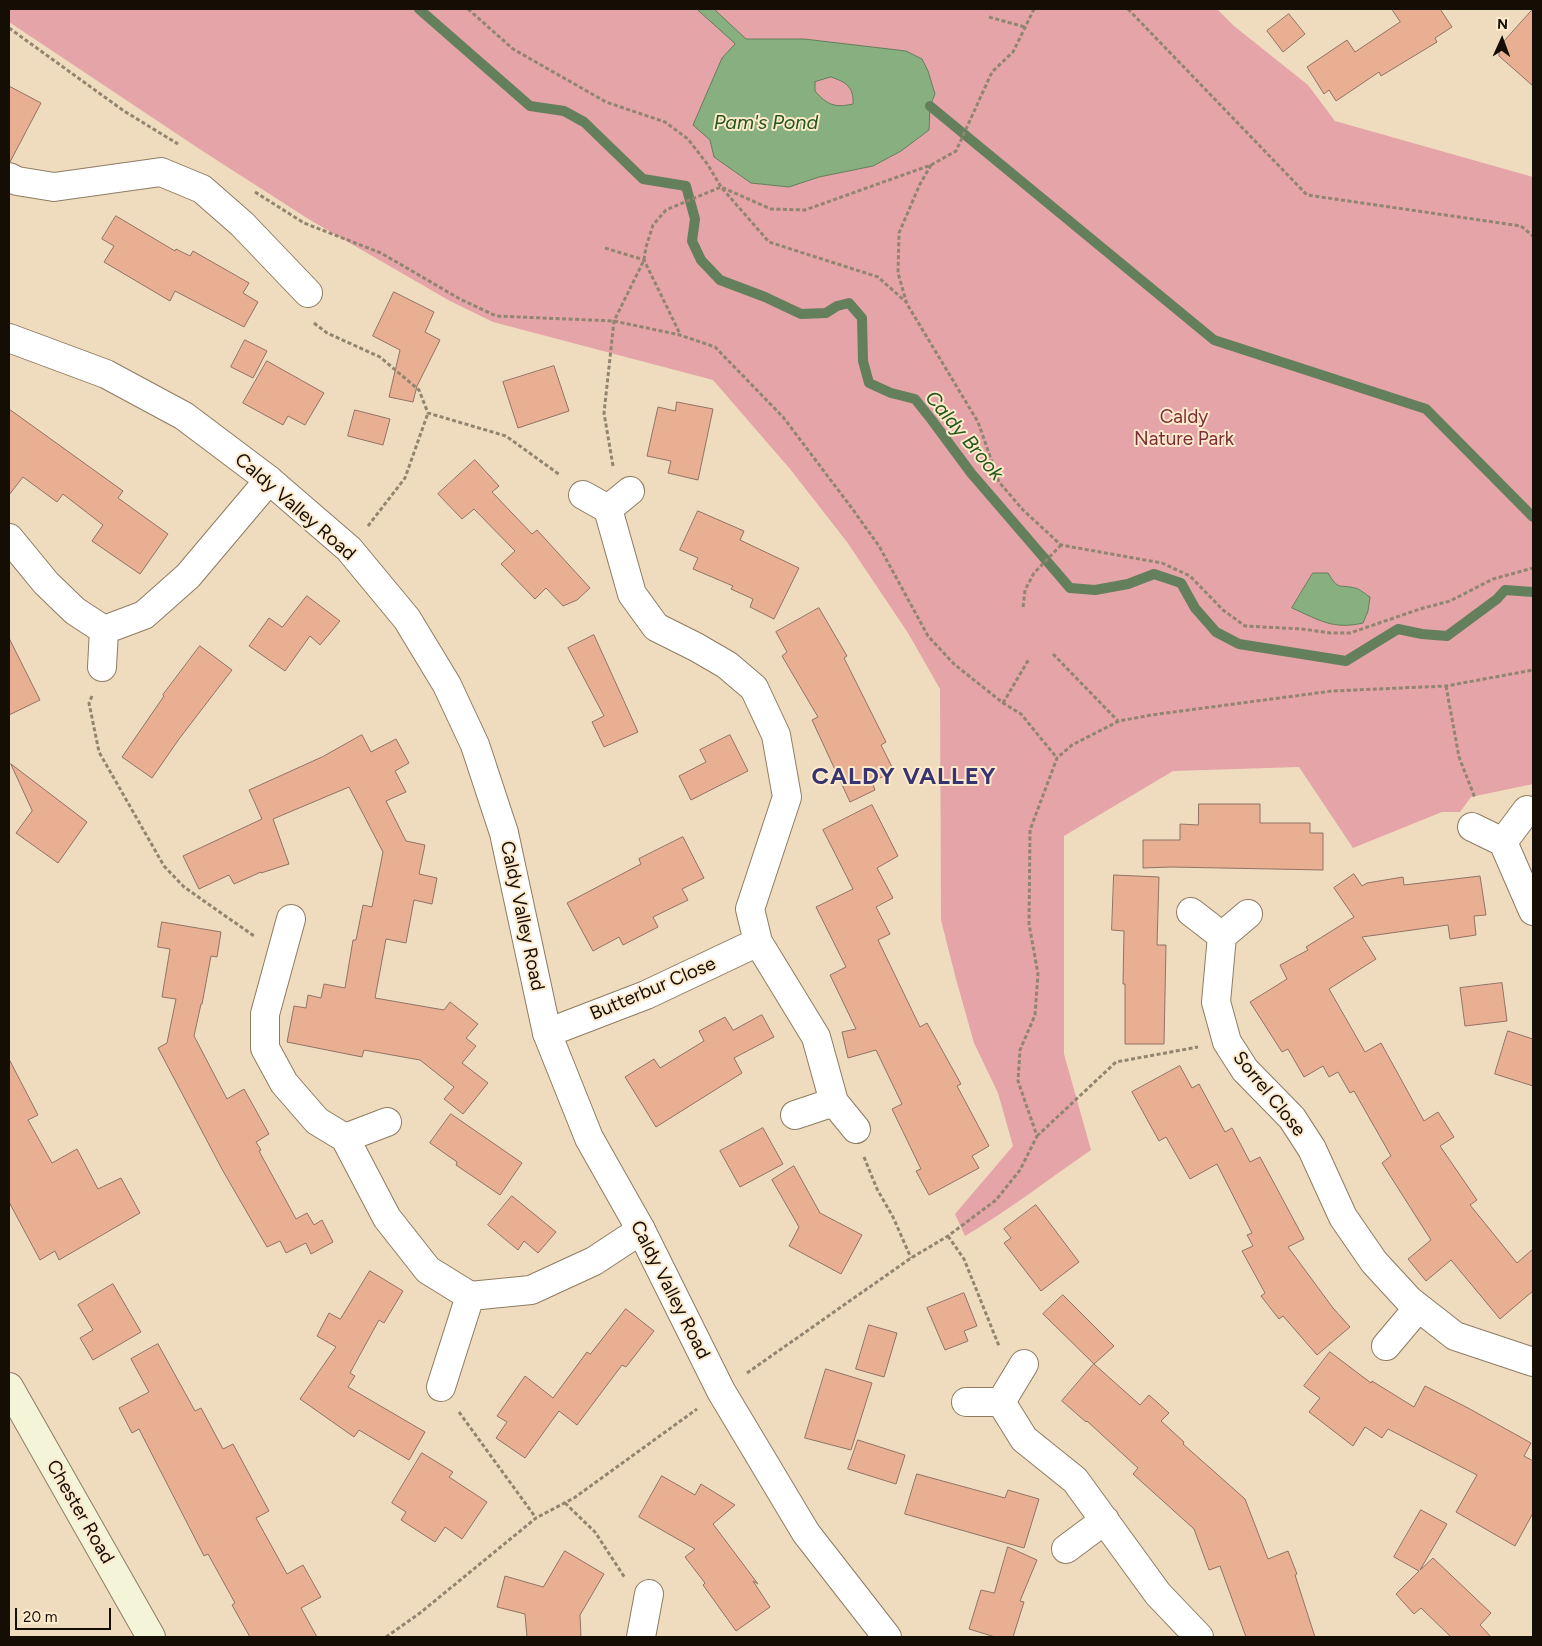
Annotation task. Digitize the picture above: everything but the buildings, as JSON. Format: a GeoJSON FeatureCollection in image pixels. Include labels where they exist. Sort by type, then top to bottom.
{"type":"FeatureCollection","features":[{"type":"Feature","properties":{"kind":"main road","name":"Chester Road"},"geometry":{"type":"LineString","coordinates":[[9,1387],[151,1637]]}},
{"type":"Feature","properties":{"kind":"street"},"geometry":{"type":"LineString","coordinates":[[9,177],[17,181],[54,187],[161,172],[202,189],[242,224],[308,293]]}},
{"type":"Feature","properties":{"kind":"street","name":"Caldy Valley Road"},"geometry":{"type":"LineString","coordinates":[[9,338],[106,374],[184,416],[269,480],[349,549],[407,619],[447,685],[475,745],[504,833],[547,1033],[589,1138],[641,1230],[721,1391],[806,1533],[886,1637]]}},
{"type":"Feature","properties":{"kind":"street"},"geometry":{"type":"LineString","coordinates":[[104,630],[144,615],[188,576],[269,480]]}},
{"type":"Feature","properties":{"kind":"street"},"geometry":{"type":"LineString","coordinates":[[583,495],[619,500],[632,594],[656,627],[728,665],[754,688],[776,736],[787,797],[750,909],[758,942],[816,1037],[834,1102],[856,1129]]}},
{"type":"Feature","properties":{"kind":"street"},"geometry":{"type":"LineString","coordinates":[[9,538],[46,583],[75,611],[104,630]]}},
{"type":"Feature","properties":{"kind":"street"},"geometry":{"type":"LineString","coordinates":[[102,667],[104,630]]}},
{"type":"Feature","properties":{"kind":"street"},"geometry":{"type":"LineString","coordinates":[[1503,842],[1527,810]]}},
{"type":"Feature","properties":{"kind":"street"},"geometry":{"type":"LineString","coordinates":[[1472,827],[1503,842],[1533,911]]}},
{"type":"Feature","properties":{"kind":"street"},"geometry":{"type":"LineString","coordinates":[[1191,912],[1222,936],[1248,914]]}},
{"type":"Feature","properties":{"kind":"street"},"geometry":{"type":"LineString","coordinates":[[291,919],[265,1014],[265,1048],[284,1083],[317,1120],[345,1138],[387,1218],[428,1270],[470,1296],[531,1290],[594,1261],[641,1230]]}},
{"type":"Feature","properties":{"kind":"street","name":"Sorrel Close"},"geometry":{"type":"LineString","coordinates":[[1222,936],[1216,1002],[1227,1042],[1245,1070],[1292,1118],[1312,1149],[1342,1216],[1374,1262],[1409,1300],[1455,1336],[1533,1362]]}},
{"type":"Feature","properties":{"kind":"street","name":"Butterbur Close"},"geometry":{"type":"LineString","coordinates":[[547,1033],[646,995],[758,942]]}},
{"type":"Feature","properties":{"kind":"street"},"geometry":{"type":"LineString","coordinates":[[795,1115],[834,1102]]}},
{"type":"Feature","properties":{"kind":"street"},"geometry":{"type":"LineString","coordinates":[[345,1138],[387,1122]]}},
{"type":"Feature","properties":{"kind":"street"},"geometry":{"type":"LineString","coordinates":[[441,1387],[470,1296]]}},
{"type":"Feature","properties":{"kind":"street"},"geometry":{"type":"LineString","coordinates":[[1386,1346],[1418,1308]]}},
{"type":"Feature","properties":{"kind":"street"},"geometry":{"type":"LineString","coordinates":[[966,1402],[1013,1383],[1024,1439],[1075,1480],[1158,1594],[1199,1637]]}},
{"type":"Feature","properties":{"kind":"street"},"geometry":{"type":"LineString","coordinates":[[1066,1549],[1105,1520]]}},
{"type":"Feature","properties":{"kind":"path"},"geometry":{"type":"LineString","coordinates":[[468,9],[513,49],[606,102],[665,122],[688,139],[708,165],[721,187],[770,242],[878,277],[908,304]]}},
{"type":"Feature","properties":{"kind":"path"},"geometry":{"type":"LineString","coordinates":[[619,500],[604,413],[614,321],[644,260],[653,225],[666,210],[721,187],[771,209],[804,210],[931,165],[956,151],[992,72],[1013,52],[1034,9]]}},
{"type":"Feature","properties":{"kind":"path"},"geometry":{"type":"LineString","coordinates":[[1128,9],[1307,195],[1521,226],[1533,236]]}},
{"type":"Feature","properties":{"kind":"path"},"geometry":{"type":"LineString","coordinates":[[989,17],[1025,27]]}},
{"type":"Feature","properties":{"kind":"path"},"geometry":{"type":"LineString","coordinates":[[9,28],[124,111],[182,146]]}},
{"type":"Feature","properties":{"kind":"path"},"geometry":{"type":"LineString","coordinates":[[931,165],[920,184],[899,233],[898,273],[908,304],[978,422],[1000,482],[1023,510],[1061,545],[1162,563],[1190,576],[1223,610],[1245,626],[1302,629],[1331,633],[1350,633],[1412,611],[1450,601],[1493,579],[1533,568]]}},
{"type":"Feature","properties":{"kind":"path"},"geometry":{"type":"LineString","coordinates":[[247,187],[304,223],[381,253],[460,299],[496,316],[614,321],[680,335],[715,347],[783,417],[879,546],[928,636],[954,664],[1003,703],[1021,714],[1057,758]]}},
{"type":"Feature","properties":{"kind":"path"},"geometry":{"type":"LineString","coordinates":[[605,248],[644,260],[680,335]]}},
{"type":"Feature","properties":{"kind":"path"},"geometry":{"type":"LineString","coordinates":[[308,293],[310,320],[327,333],[380,357],[419,390],[428,413],[405,478],[349,549]]}},
{"type":"Feature","properties":{"kind":"path"},"geometry":{"type":"LineString","coordinates":[[428,413],[506,436],[583,495]]}},
{"type":"Feature","properties":{"kind":"path"},"geometry":{"type":"LineString","coordinates":[[1023,607],[1025,590],[1034,573],[1061,545]]}},
{"type":"Feature","properties":{"kind":"path"},"geometry":{"type":"LineString","coordinates":[[1053,654],[1118,721]]}},
{"type":"Feature","properties":{"kind":"path"},"geometry":{"type":"LineString","coordinates":[[1003,703],[1029,659]]}},
{"type":"Feature","properties":{"kind":"path"},"geometry":{"type":"LineString","coordinates":[[102,667],[89,703],[99,752],[164,866],[184,887],[281,955]]}},
{"type":"Feature","properties":{"kind":"path"},"geometry":{"type":"LineString","coordinates":[[1037,1136],[1018,1081],[1020,1050],[1035,1015],[1038,974],[1028,924],[1030,830],[1057,758],[1072,745],[1118,721],[1332,691],[1446,686],[1533,670]]}},
{"type":"Feature","properties":{"kind":"path"},"geometry":{"type":"LineString","coordinates":[[1446,686],[1459,757],[1475,799]]}},
{"type":"Feature","properties":{"kind":"path"},"geometry":{"type":"LineString","coordinates":[[386,1637],[420,1613],[536,1518],[565,1503],[721,1391],[911,1258],[948,1236],[996,1200],[1020,1170],[1037,1136],[1116,1062],[1227,1042]]}},
{"type":"Feature","properties":{"kind":"path"},"geometry":{"type":"LineString","coordinates":[[856,1129],[861,1137],[864,1156],[877,1189],[893,1217],[911,1258]]}},
{"type":"Feature","properties":{"kind":"path"},"geometry":{"type":"LineString","coordinates":[[948,1236],[964,1259],[1013,1383]]}},
{"type":"Feature","properties":{"kind":"path"},"geometry":{"type":"LineString","coordinates":[[441,1387],[536,1518]]}},
{"type":"Feature","properties":{"kind":"path"},"geometry":{"type":"LineString","coordinates":[[565,1503],[595,1532],[635,1594],[645,1616]]}},
{"type":"Feature","properties":{"kind":"green space","name":"Caldy Nature Park"},"geometry":{"type":"Polygon","coordinates":[[[9,9],[1217,9],[1234,26],[1308,85],[1335,121],[1533,177],[1533,784],[1471,797],[1460,812],[1442,812],[1353,848],[1299,767],[1173,771],[1064,836],[1064,1054],[1091,1150],[965,1236],[955,1214],[1013,1146],[998,1093],[974,1043],[941,920],[940,689],[908,633],[847,542],[790,469],[713,380],[493,322],[450,301],[310,220],[201,150],[9,22],[9,9]]]}},
{"type":"Feature","properties":{"kind":"water","name":"Pam's Pond"},"geometry":{"type":"Polygon","coordinates":[[[697,9],[714,9],[746,39],[804,39],[906,51],[922,59],[935,94],[930,106],[929,130],[901,151],[873,166],[819,177],[789,187],[751,183],[714,157],[710,140],[693,125],[722,58],[735,44],[697,9]],[[831,77],[815,82],[815,91],[823,100],[832,104],[841,106],[853,104],[852,93],[848,86],[831,77]]]}},
{"type":"Feature","properties":{"kind":"water"},"geometry":{"type":"Polygon","coordinates":[[[1313,573],[1328,573],[1337,585],[1361,590],[1370,597],[1368,611],[1363,623],[1343,625],[1326,623],[1292,608],[1313,573]]]}},
{"type":"Feature","properties":{"kind":"waterway","name":"Caldy Brook"},"geometry":{"type":"LineString","coordinates":[[419,9],[530,106],[564,111],[584,122],[643,179],[686,186],[695,219],[692,241],[701,260],[720,280],[765,297],[801,314],[826,313],[837,306],[849,303],[862,318],[863,361],[869,383],[891,393],[915,399],[971,473],[1070,588],[1095,590],[1128,584],[1154,574],[1181,583],[1195,608],[1216,632],[1239,644],[1346,661],[1398,629],[1422,634],[1447,636],[1497,599],[1505,590],[1533,592]]}},
{"type":"Feature","properties":{"kind":"waterway"},"geometry":{"type":"LineString","coordinates":[[930,106],[1214,340],[1426,409],[1533,517]]}},
{"type":"Feature","properties":{"kind":"district","name":"CALDY VALLEY"},"geometry":{"type":"Point","coordinates":[904,777]}}]}
